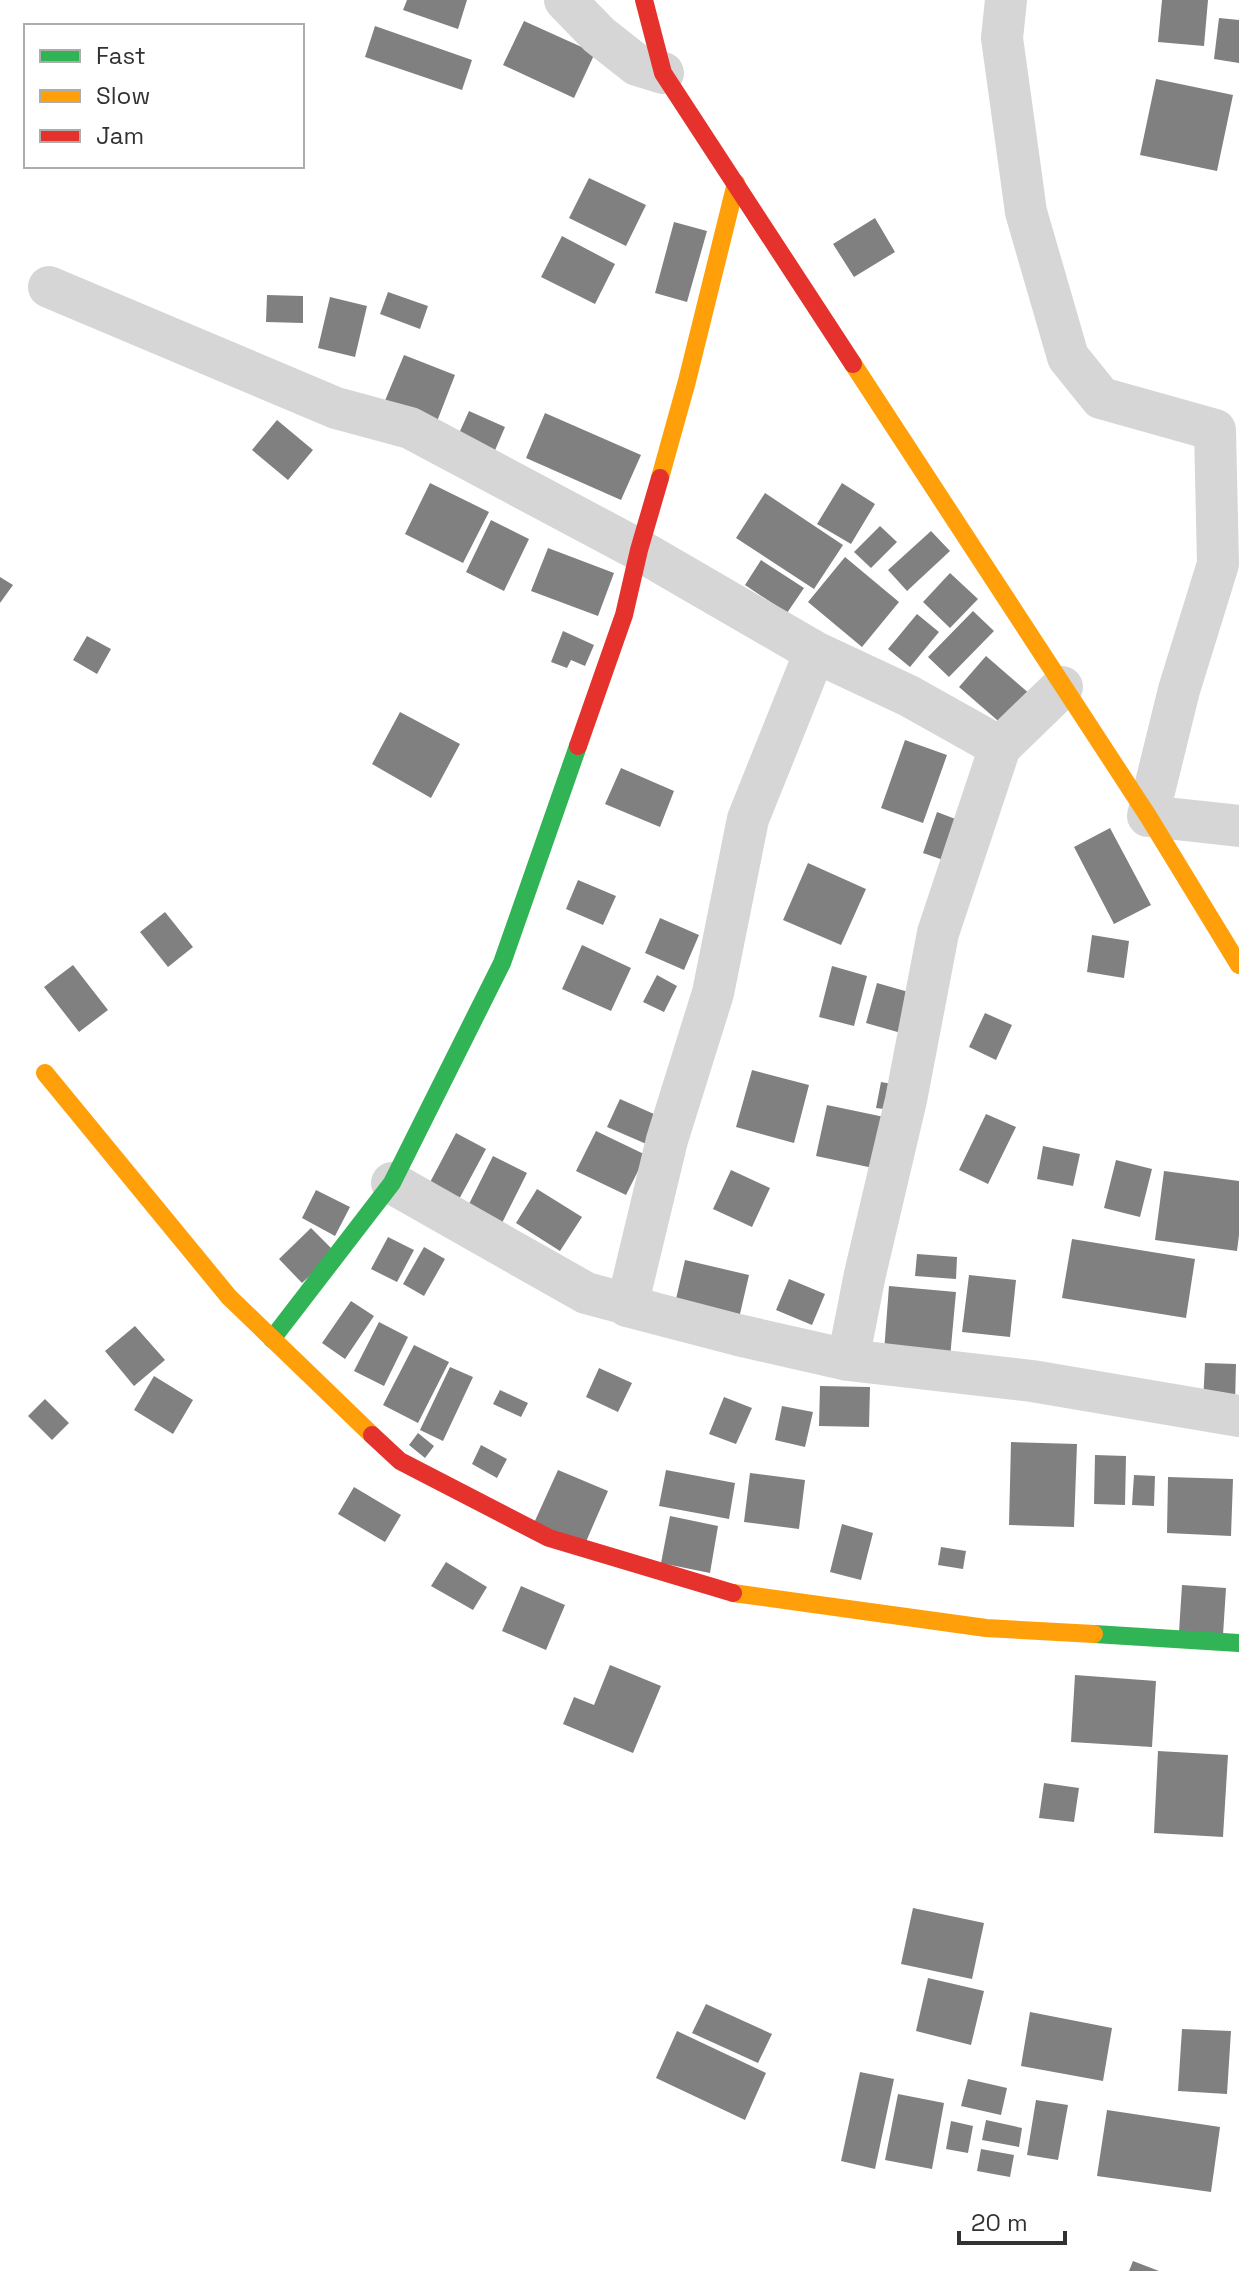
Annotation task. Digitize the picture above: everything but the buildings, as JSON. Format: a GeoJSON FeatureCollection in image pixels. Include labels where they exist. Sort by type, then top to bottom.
{"type":"FeatureCollection","features":[{"type":"Feature","properties":{"kind":"street"},"geometry":{"type":"LineString","coordinates":[[565,0],[599,35],[637,65],[663,73]]}},
{"type":"Feature","properties":{"kind":"street"},"geometry":{"type":"LineString","coordinates":[[644,0],[663,73],[699,132],[736,183],[1148,816],[1239,965]]}},
{"type":"Feature","properties":{"kind":"street"},"geometry":{"type":"LineString","coordinates":[[1006,0],[1002,38],[1026,212],[1068,357],[1101,398],[1215,430],[1218,564],[1179,690],[1148,816]]}},
{"type":"Feature","properties":{"kind":"street"},"geometry":{"type":"LineString","coordinates":[[272,1339],[392,1183],[502,963],[624,615],[736,183]]}},
{"type":"Feature","properties":{"kind":"street"},"geometry":{"type":"LineString","coordinates":[[49,287],[336,408],[410,428],[639,550],[815,652],[909,696],[1000,747]]}},
{"type":"Feature","properties":{"kind":"street"},"geometry":{"type":"LineString","coordinates":[[627,1306],[667,1140],[713,993],[748,819],[815,652]]}},
{"type":"Feature","properties":{"kind":"street"},"geometry":{"type":"LineString","coordinates":[[848,1360],[906,1100],[938,933],[1000,747],[1062,687]]}},
{"type":"Feature","properties":{"kind":"street"},"geometry":{"type":"LineString","coordinates":[[1148,816],[1239,826]]}},
{"type":"Feature","properties":{"kind":"street"},"geometry":{"type":"LineString","coordinates":[[45,1073],[229,1297],[400,1461],[549,1538],[729,1592],[986,1628],[1239,1643]]}},
{"type":"Feature","properties":{"kind":"street"},"geometry":{"type":"LineString","coordinates":[[392,1183],[586,1293],[627,1306],[848,1360],[1032,1381],[1239,1416]]}},
{"type":"Feature","properties":{"kind":"traffic: fast"},"geometry":{"type":"LineString","coordinates":[[272,1339],[392,1183],[502,963],[578,746]]}},
{"type":"Feature","properties":{"kind":"traffic: fast"},"geometry":{"type":"LineString","coordinates":[[1094,1634],[1239,1643]]}},
{"type":"Feature","properties":{"kind":"traffic: slow"},"geometry":{"type":"LineString","coordinates":[[660,478],[736,183]]}},
{"type":"Feature","properties":{"kind":"traffic: slow"},"geometry":{"type":"LineString","coordinates":[[853,364],[1148,816],[1239,965]]}},
{"type":"Feature","properties":{"kind":"traffic: slow"},"geometry":{"type":"LineString","coordinates":[[45,1073],[229,1297],[372,1435]]}},
{"type":"Feature","properties":{"kind":"traffic: slow"},"geometry":{"type":"LineString","coordinates":[[733,1593],[986,1628],[1094,1634]]}},
{"type":"Feature","properties":{"kind":"traffic: jam"},"geometry":{"type":"LineString","coordinates":[[644,0],[663,73],[853,364]]}},
{"type":"Feature","properties":{"kind":"traffic: jam"},"geometry":{"type":"LineString","coordinates":[[578,746],[624,615],[660,478]]}},
{"type":"Feature","properties":{"kind":"traffic: jam"},"geometry":{"type":"LineString","coordinates":[[372,1435],[400,1461],[549,1538],[733,1593]]}}]}
